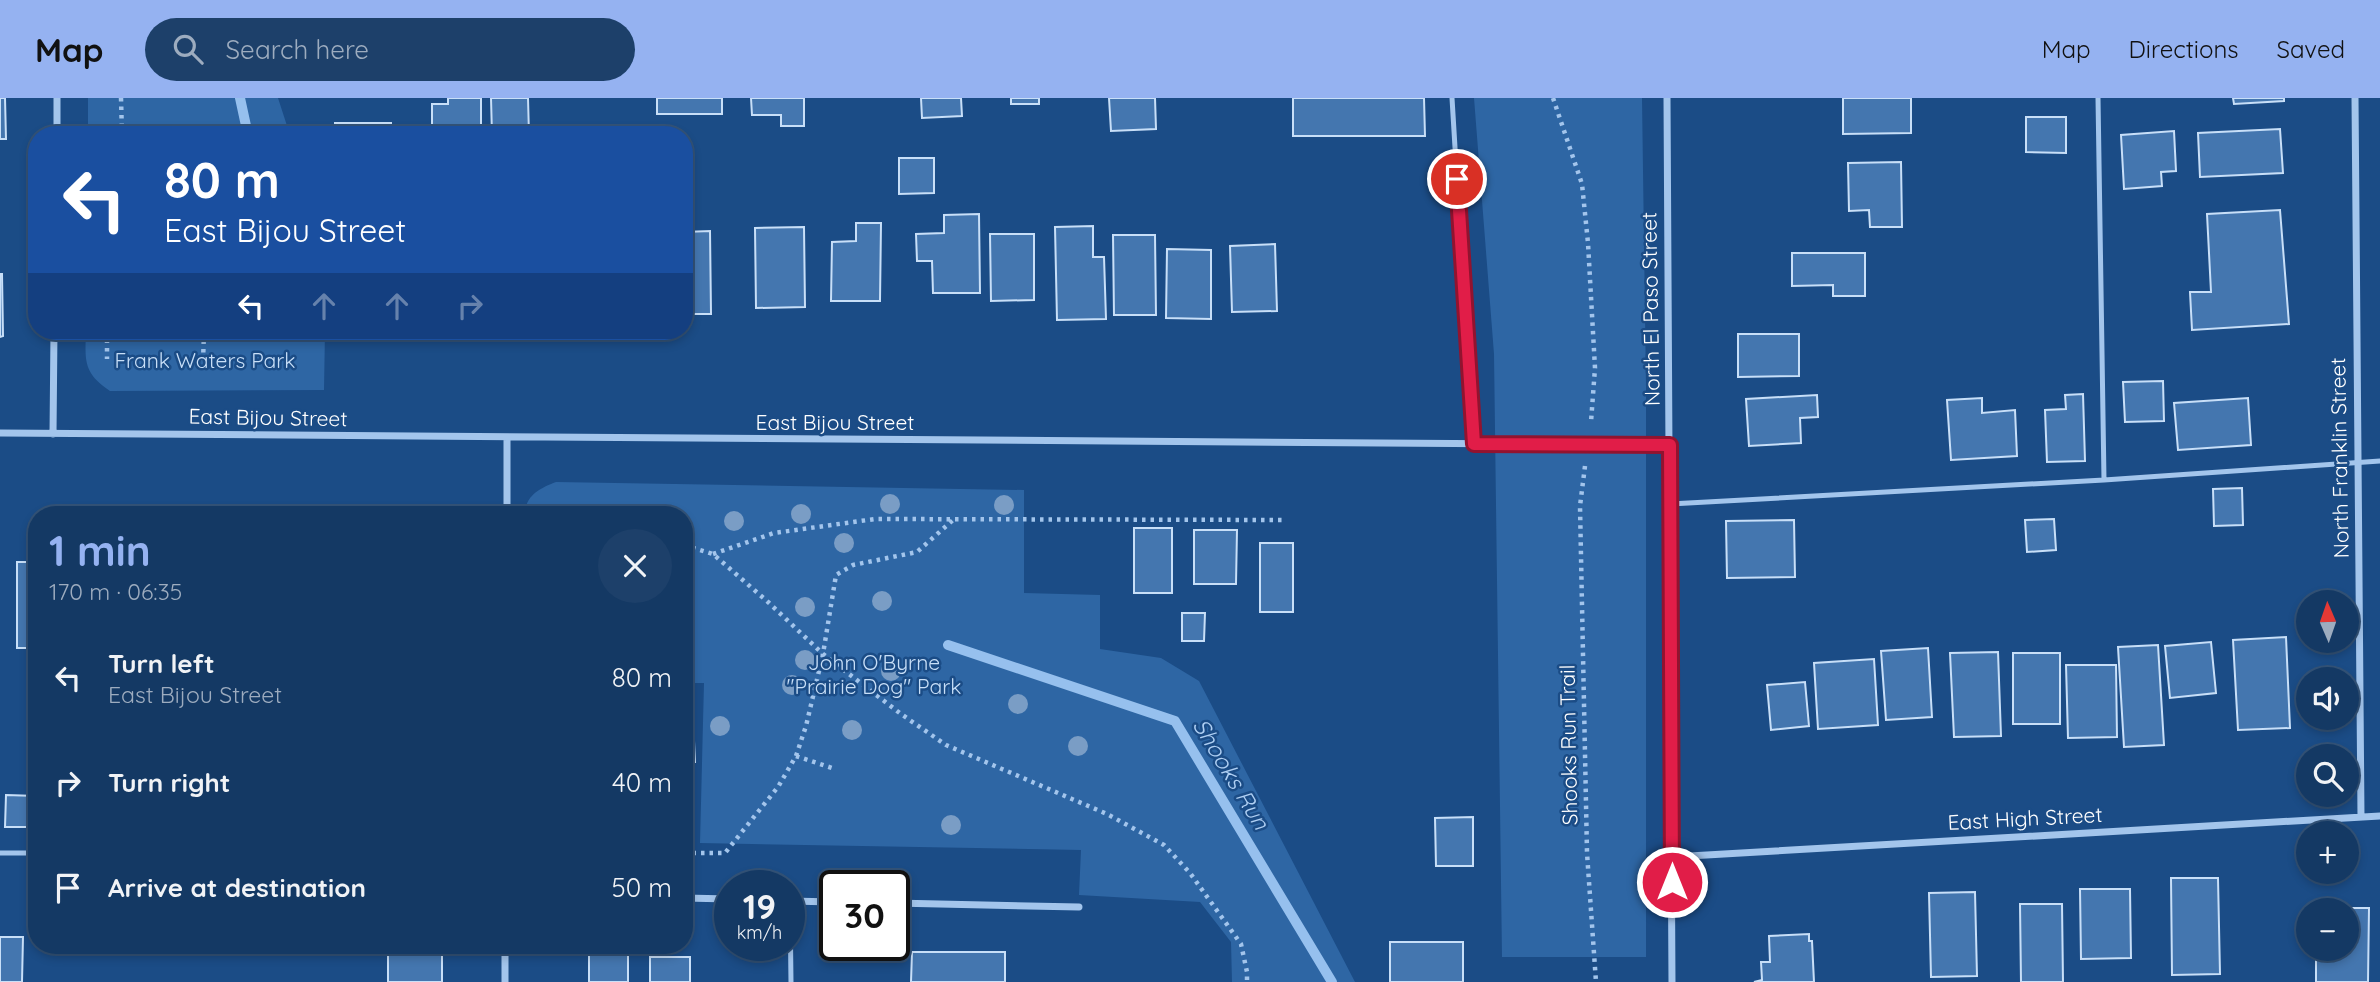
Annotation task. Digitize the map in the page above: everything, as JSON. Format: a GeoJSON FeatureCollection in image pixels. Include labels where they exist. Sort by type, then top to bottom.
{"type":"FeatureCollection","features":[{"type":"Feature","properties":{"kind":"street"},"geometry":{"type":"LineString","coordinates":[[57,98],[57,126]]}},
{"type":"Feature","properties":{"kind":"street","name":"North El Paso Street"},"geometry":{"type":"LineString","coordinates":[[1667,98],[1672,982]]}},
{"type":"Feature","properties":{"kind":"street","name":"North Franklin Street"},"geometry":{"type":"LineString","coordinates":[[2355,98],[2361,817]]}},
{"type":"Feature","properties":{"kind":"street"},"geometry":{"type":"LineString","coordinates":[[53,433],[54,340]]}},
{"type":"Feature","properties":{"kind":"street","name":"East Bijou Street"},"geometry":{"type":"LineString","coordinates":[[0,433],[1670,445]]}},
{"type":"Feature","properties":{"kind":"street"},"geometry":{"type":"LineString","coordinates":[[507,438],[507,506]]}},
{"type":"Feature","properties":{"kind":"street","name":"East High Street"},"geometry":{"type":"LineString","coordinates":[[1672,857],[2380,816]]}},
{"type":"Feature","properties":{"kind":"street"},"geometry":{"type":"LineString","coordinates":[[693,898],[714,899]]}},
{"type":"Feature","properties":{"kind":"street"},"geometry":{"type":"LineString","coordinates":[[910,903],[1079,907]]}},
{"type":"Feature","properties":{"kind":"street"},"geometry":{"type":"LineString","coordinates":[[505,954],[505,982]]}},
{"type":"Feature","properties":{"kind":"lane"},"geometry":{"type":"LineString","coordinates":[[1452,98],[1474,444]]}},
{"type":"Feature","properties":{"kind":"lane"},"geometry":{"type":"LineString","coordinates":[[2098,98],[2104,480]]}},
{"type":"Feature","properties":{"kind":"lane"},"geometry":{"type":"LineString","coordinates":[[1670,504],[2104,480],[2380,461]]}},
{"type":"Feature","properties":{"kind":"lane"},"geometry":{"type":"LineString","coordinates":[[0,853],[28,853]]}},
{"type":"Feature","properties":{"kind":"lane"},"geometry":{"type":"LineString","coordinates":[[791,961],[791,982]]}},
{"type":"Feature","properties":{"kind":"path"},"geometry":{"type":"LineString","coordinates":[[121,98],[122,126]]}},
{"type":"Feature","properties":{"kind":"path"},"geometry":{"type":"LineString","coordinates":[[1553,98],[1582,184],[1596,382]]}},
{"type":"Feature","properties":{"kind":"path"},"geometry":{"type":"LineString","coordinates":[[107,340],[107,359]]}},
{"type":"Feature","properties":{"kind":"path"},"geometry":{"type":"LineString","coordinates":[[203,361],[204,340]]}},
{"type":"Feature","properties":{"kind":"path","name":"Shooks Run Trail"},"geometry":{"type":"LineString","coordinates":[[1580,506],[1587,853],[1596,982]]}},
{"type":"Feature","properties":{"kind":"path"},"geometry":{"type":"LineString","coordinates":[[713,554],[774,533],[875,520],[1286,520]]}},
{"type":"Feature","properties":{"kind":"path"},"geometry":{"type":"LineString","coordinates":[[693,853],[725,853],[778,787],[796,756],[823,654],[835,575],[853,565],[917,552],[953,520]]}},
{"type":"Feature","properties":{"kind":"path"},"geometry":{"type":"LineString","coordinates":[[693,548],[713,554],[823,654],[946,745],[1107,814],[1164,845],[1190,873],[1241,944],[1247,982]]}},
{"type":"Feature","properties":{"kind":"path"},"geometry":{"type":"LineString","coordinates":[[796,756],[832,768]]}},
{"type":"Feature","properties":{"kind":"green space"},"geometry":{"type":"Polygon","coordinates":[[[88,98],[278,98],[287,126],[88,126],[88,98]]]}},
{"type":"Feature","properties":{"kind":"green space"},"geometry":{"type":"Polygon","coordinates":[[[1474,98],[1642,98],[1646,386],[1646,957],[1502,957],[1494,354],[1474,98]]]}},
{"type":"Feature","properties":{"kind":"green space","name":"Frank Waters Park"},"geometry":{"type":"Polygon","coordinates":[[[86,340],[325,340],[324,390],[110,391],[90,372],[86,340]]]}},
{"type":"Feature","properties":{"kind":"green space","name":"John O'Byrne \"Prairie Dog\" Park"},"geometry":{"type":"Polygon","coordinates":[[[556,482],[1024,490],[1024,593],[1100,595],[1100,649],[1161,658],[1199,681],[1355,982],[1232,982],[1231,942],[1200,902],[1079,895],[1081,850],[700,843],[704,683],[693,683],[693,506],[527,506],[534,493],[556,482]]]}},
{"type":"Feature","properties":{"kind":"building"},"geometry":{"type":"Polygon","coordinates":[[[0,98],[5,98],[6,139],[0,139],[0,98]]]}},
{"type":"Feature","properties":{"kind":"building"},"geometry":{"type":"Polygon","coordinates":[[[448,98],[481,98],[481,126],[432,126],[432,104],[448,104],[448,98]]]}},
{"type":"Feature","properties":{"kind":"building"},"geometry":{"type":"Polygon","coordinates":[[[491,98],[528,98],[529,126],[492,126],[491,98]]]}},
{"type":"Feature","properties":{"kind":"building"},"geometry":{"type":"Polygon","coordinates":[[[657,98],[722,98],[722,114],[657,114],[657,98]]]}},
{"type":"Feature","properties":{"kind":"building"},"geometry":{"type":"Polygon","coordinates":[[[751,98],[804,98],[804,126],[781,126],[781,115],[752,115],[751,98]]]}},
{"type":"Feature","properties":{"kind":"building"},"geometry":{"type":"Polygon","coordinates":[[[921,98],[961,98],[962,116],[922,118],[921,98]]]}},
{"type":"Feature","properties":{"kind":"building"},"geometry":{"type":"Polygon","coordinates":[[[1011,98],[1039,98],[1039,104],[1011,104],[1011,98]]]}},
{"type":"Feature","properties":{"kind":"building"},"geometry":{"type":"Polygon","coordinates":[[[1109,98],[1155,98],[1156,129],[1111,131],[1109,98]]]}},
{"type":"Feature","properties":{"kind":"building"},"geometry":{"type":"Polygon","coordinates":[[[1293,98],[1424,98],[1425,136],[1293,136],[1293,98]]]}},
{"type":"Feature","properties":{"kind":"building"},"geometry":{"type":"Polygon","coordinates":[[[1843,98],[1911,98],[1911,133],[1843,134],[1843,98]]]}},
{"type":"Feature","properties":{"kind":"building"},"geometry":{"type":"Polygon","coordinates":[[[2233,98],[2284,98],[2284,101],[2234,104],[2233,98]]]}},
{"type":"Feature","properties":{"kind":"building"},"geometry":{"type":"Polygon","coordinates":[[[2026,117],[2066,117],[2066,153],[2026,152],[2026,117]]]}},
{"type":"Feature","properties":{"kind":"building"},"geometry":{"type":"Polygon","coordinates":[[[335,123],[391,123],[391,126],[335,126],[335,123]]]}},
{"type":"Feature","properties":{"kind":"building"},"geometry":{"type":"Polygon","coordinates":[[[2280,129],[2283,173],[2200,177],[2198,133],[2280,129]]]}},
{"type":"Feature","properties":{"kind":"building"},"geometry":{"type":"Polygon","coordinates":[[[2174,131],[2176,171],[2161,172],[2162,186],[2124,189],[2121,135],[2174,131]]]}},
{"type":"Feature","properties":{"kind":"building"},"geometry":{"type":"Polygon","coordinates":[[[899,158],[934,158],[934,193],[899,194],[899,158]]]}},
{"type":"Feature","properties":{"kind":"building"},"geometry":{"type":"Polygon","coordinates":[[[1901,162],[1902,227],[1870,227],[1869,210],[1849,211],[1848,163],[1901,162]]]}},
{"type":"Feature","properties":{"kind":"building"},"geometry":{"type":"Polygon","coordinates":[[[2280,210],[2289,324],[2192,330],[2190,292],[2211,292],[2207,214],[2280,210]]]}},
{"type":"Feature","properties":{"kind":"building"},"geometry":{"type":"Polygon","coordinates":[[[979,214],[980,293],[933,293],[932,261],[917,261],[916,234],[944,233],[944,215],[979,214]]]}},
{"type":"Feature","properties":{"kind":"building"},"geometry":{"type":"Polygon","coordinates":[[[856,223],[881,223],[880,301],[831,301],[832,242],[856,241],[856,223]]]}},
{"type":"Feature","properties":{"kind":"building"},"geometry":{"type":"Polygon","coordinates":[[[1093,226],[1093,257],[1104,257],[1106,319],[1057,320],[1055,227],[1093,226]]]}},
{"type":"Feature","properties":{"kind":"building"},"geometry":{"type":"Polygon","coordinates":[[[804,227],[805,307],[756,308],[755,228],[804,227]]]}},
{"type":"Feature","properties":{"kind":"building"},"geometry":{"type":"Polygon","coordinates":[[[710,231],[711,314],[693,314],[693,232],[710,231]]]}},
{"type":"Feature","properties":{"kind":"building"},"geometry":{"type":"Polygon","coordinates":[[[990,234],[1034,234],[1034,300],[991,301],[990,234]]]}},
{"type":"Feature","properties":{"kind":"building"},"geometry":{"type":"Polygon","coordinates":[[[1113,235],[1155,235],[1156,315],[1114,315],[1113,235]]]}},
{"type":"Feature","properties":{"kind":"building"},"geometry":{"type":"Polygon","coordinates":[[[1275,244],[1277,311],[1232,312],[1230,246],[1275,244]]]}},
{"type":"Feature","properties":{"kind":"building"},"geometry":{"type":"Polygon","coordinates":[[[1167,249],[1211,250],[1211,319],[1166,318],[1167,249]]]}},
{"type":"Feature","properties":{"kind":"building"},"geometry":{"type":"Polygon","coordinates":[[[1792,253],[1865,253],[1865,296],[1833,296],[1833,285],[1792,286],[1792,253]]]}},
{"type":"Feature","properties":{"kind":"building"},"geometry":{"type":"Polygon","coordinates":[[[0,274],[3,336],[0,337],[0,274]]]}},
{"type":"Feature","properties":{"kind":"building"},"geometry":{"type":"Polygon","coordinates":[[[1738,334],[1799,334],[1799,376],[1738,377],[1738,334]]]}},
{"type":"Feature","properties":{"kind":"building"},"geometry":{"type":"Polygon","coordinates":[[[2163,381],[2164,421],[2125,422],[2123,382],[2163,381]]]}},
{"type":"Feature","properties":{"kind":"building"},"geometry":{"type":"Polygon","coordinates":[[[2083,394],[2085,461],[2047,462],[2045,410],[2066,409],[2065,395],[2083,394]]]}},
{"type":"Feature","properties":{"kind":"building"},"geometry":{"type":"Polygon","coordinates":[[[1817,395],[1818,417],[1800,418],[1801,443],[1749,446],[1746,399],[1817,395]]]}},
{"type":"Feature","properties":{"kind":"building"},"geometry":{"type":"Polygon","coordinates":[[[1982,398],[1982,413],[2015,410],[2017,456],[1951,460],[1947,400],[1982,398]]]}},
{"type":"Feature","properties":{"kind":"building"},"geometry":{"type":"Polygon","coordinates":[[[2248,398],[2251,445],[2178,450],[2174,403],[2248,398]]]}},
{"type":"Feature","properties":{"kind":"building"},"geometry":{"type":"Polygon","coordinates":[[[2242,488],[2243,525],[2214,526],[2213,489],[2242,488]]]}},
{"type":"Feature","properties":{"kind":"building"},"geometry":{"type":"Polygon","coordinates":[[[2054,519],[2056,550],[2027,552],[2025,520],[2054,519]]]}},
{"type":"Feature","properties":{"kind":"building"},"geometry":{"type":"Polygon","coordinates":[[[1794,520],[1795,577],[1727,578],[1726,521],[1794,520]]]}},
{"type":"Feature","properties":{"kind":"building"},"geometry":{"type":"Polygon","coordinates":[[[1134,528],[1172,528],[1172,593],[1134,593],[1134,528]]]}},
{"type":"Feature","properties":{"kind":"building"},"geometry":{"type":"Polygon","coordinates":[[[1194,530],[1237,530],[1236,584],[1194,584],[1194,530]]]}},
{"type":"Feature","properties":{"kind":"building"},"geometry":{"type":"Polygon","coordinates":[[[1260,543],[1293,543],[1293,612],[1260,612],[1260,543]]]}},
{"type":"Feature","properties":{"kind":"building"},"geometry":{"type":"Polygon","coordinates":[[[17,562],[28,562],[28,648],[17,648],[17,562]]]}},
{"type":"Feature","properties":{"kind":"building"},"geometry":{"type":"Polygon","coordinates":[[[1182,613],[1205,613],[1204,641],[1182,641],[1182,613]]]}},
{"type":"Feature","properties":{"kind":"building"},"geometry":{"type":"Polygon","coordinates":[[[2286,637],[2290,728],[2238,730],[2233,640],[2286,637]]]}},
{"type":"Feature","properties":{"kind":"building"},"geometry":{"type":"Polygon","coordinates":[[[2211,642],[2216,693],[2170,698],[2165,646],[2211,642]]]}},
{"type":"Feature","properties":{"kind":"building"},"geometry":{"type":"Polygon","coordinates":[[[2158,645],[2164,745],[2124,747],[2118,647],[2158,645]]]}},
{"type":"Feature","properties":{"kind":"building"},"geometry":{"type":"Polygon","coordinates":[[[1928,648],[1932,717],[1886,720],[1881,651],[1928,648]]]}},
{"type":"Feature","properties":{"kind":"building"},"geometry":{"type":"Polygon","coordinates":[[[1998,652],[2001,736],[1954,737],[1950,653],[1998,652]]]}},
{"type":"Feature","properties":{"kind":"building"},"geometry":{"type":"Polygon","coordinates":[[[2013,653],[2060,653],[2060,724],[2013,724],[2013,653]]]}},
{"type":"Feature","properties":{"kind":"building"},"geometry":{"type":"Polygon","coordinates":[[[1874,659],[1878,725],[1818,729],[1814,663],[1874,659]]]}},
{"type":"Feature","properties":{"kind":"building"},"geometry":{"type":"Polygon","coordinates":[[[2066,665],[2116,665],[2117,737],[2068,738],[2066,665]]]}},
{"type":"Feature","properties":{"kind":"building"},"geometry":{"type":"Polygon","coordinates":[[[1805,682],[1809,726],[1771,730],[1767,685],[1805,682]]]}},
{"type":"Feature","properties":{"kind":"building"},"geometry":{"type":"Polygon","coordinates":[[[693,741],[694,741],[693,762],[693,741]]]}},
{"type":"Feature","properties":{"kind":"building"},"geometry":{"type":"Polygon","coordinates":[[[6,795],[28,796],[28,827],[5,827],[6,795]]]}},
{"type":"Feature","properties":{"kind":"building"},"geometry":{"type":"Polygon","coordinates":[[[1473,817],[1473,866],[1436,866],[1435,818],[1473,817]]]}},
{"type":"Feature","properties":{"kind":"building"},"geometry":{"type":"Polygon","coordinates":[[[2171,878],[2218,878],[2220,974],[2172,975],[2171,878]]]}},
{"type":"Feature","properties":{"kind":"building"},"geometry":{"type":"Polygon","coordinates":[[[2080,889],[2130,889],[2131,958],[2081,959],[2080,889]]]}},
{"type":"Feature","properties":{"kind":"building"},"geometry":{"type":"Polygon","coordinates":[[[1975,892],[1977,976],[1931,977],[1929,893],[1975,892]]]}},
{"type":"Feature","properties":{"kind":"building"},"geometry":{"type":"Polygon","coordinates":[[[2020,904],[2062,904],[2063,982],[2021,982],[2020,904]]]}},
{"type":"Feature","properties":{"kind":"building"},"geometry":{"type":"Polygon","coordinates":[[[2359,908],[2369,908],[2368,982],[2316,982],[2316,961],[2359,961],[2359,908]]]}},
{"type":"Feature","properties":{"kind":"building"},"geometry":{"type":"Polygon","coordinates":[[[1809,934],[1809,941],[1812,941],[1814,982],[1754,982],[1762,980],[1761,962],[1770,962],[1769,936],[1809,934]]]}},
{"type":"Feature","properties":{"kind":"building"},"geometry":{"type":"Polygon","coordinates":[[[0,937],[23,937],[22,982],[0,982],[0,937]]]}},
{"type":"Feature","properties":{"kind":"building"},"geometry":{"type":"Polygon","coordinates":[[[1390,942],[1463,942],[1463,982],[1390,982],[1390,942]]]}},
{"type":"Feature","properties":{"kind":"building"},"geometry":{"type":"Polygon","coordinates":[[[912,952],[1005,952],[1005,982],[911,982],[912,952]]]}},
{"type":"Feature","properties":{"kind":"building"},"geometry":{"type":"Polygon","coordinates":[[[388,954],[442,954],[442,982],[388,982],[388,954]]]}},
{"type":"Feature","properties":{"kind":"building"},"geometry":{"type":"Polygon","coordinates":[[[589,954],[628,954],[628,982],[589,982],[589,954]]]}},
{"type":"Feature","properties":{"kind":"building"},"geometry":{"type":"Polygon","coordinates":[[[650,957],[690,957],[690,982],[650,982],[650,957]]]}},
{"type":"Feature","properties":{"kind":"waterway","name":"Shooks Run"},"geometry":{"type":"LineString","coordinates":[[240,98],[246,126]]}},
{"type":"Feature","properties":{"kind":"waterway","name":"Shooks Run"},"geometry":{"type":"LineString","coordinates":[[948,645],[1175,721],[1332,982]]}},
{"type":"Feature","properties":{"kind":"route"},"geometry":{"type":"LineString","coordinates":[[1457,179],[1474,444],[1670,445],[1672,882]]}}]}
